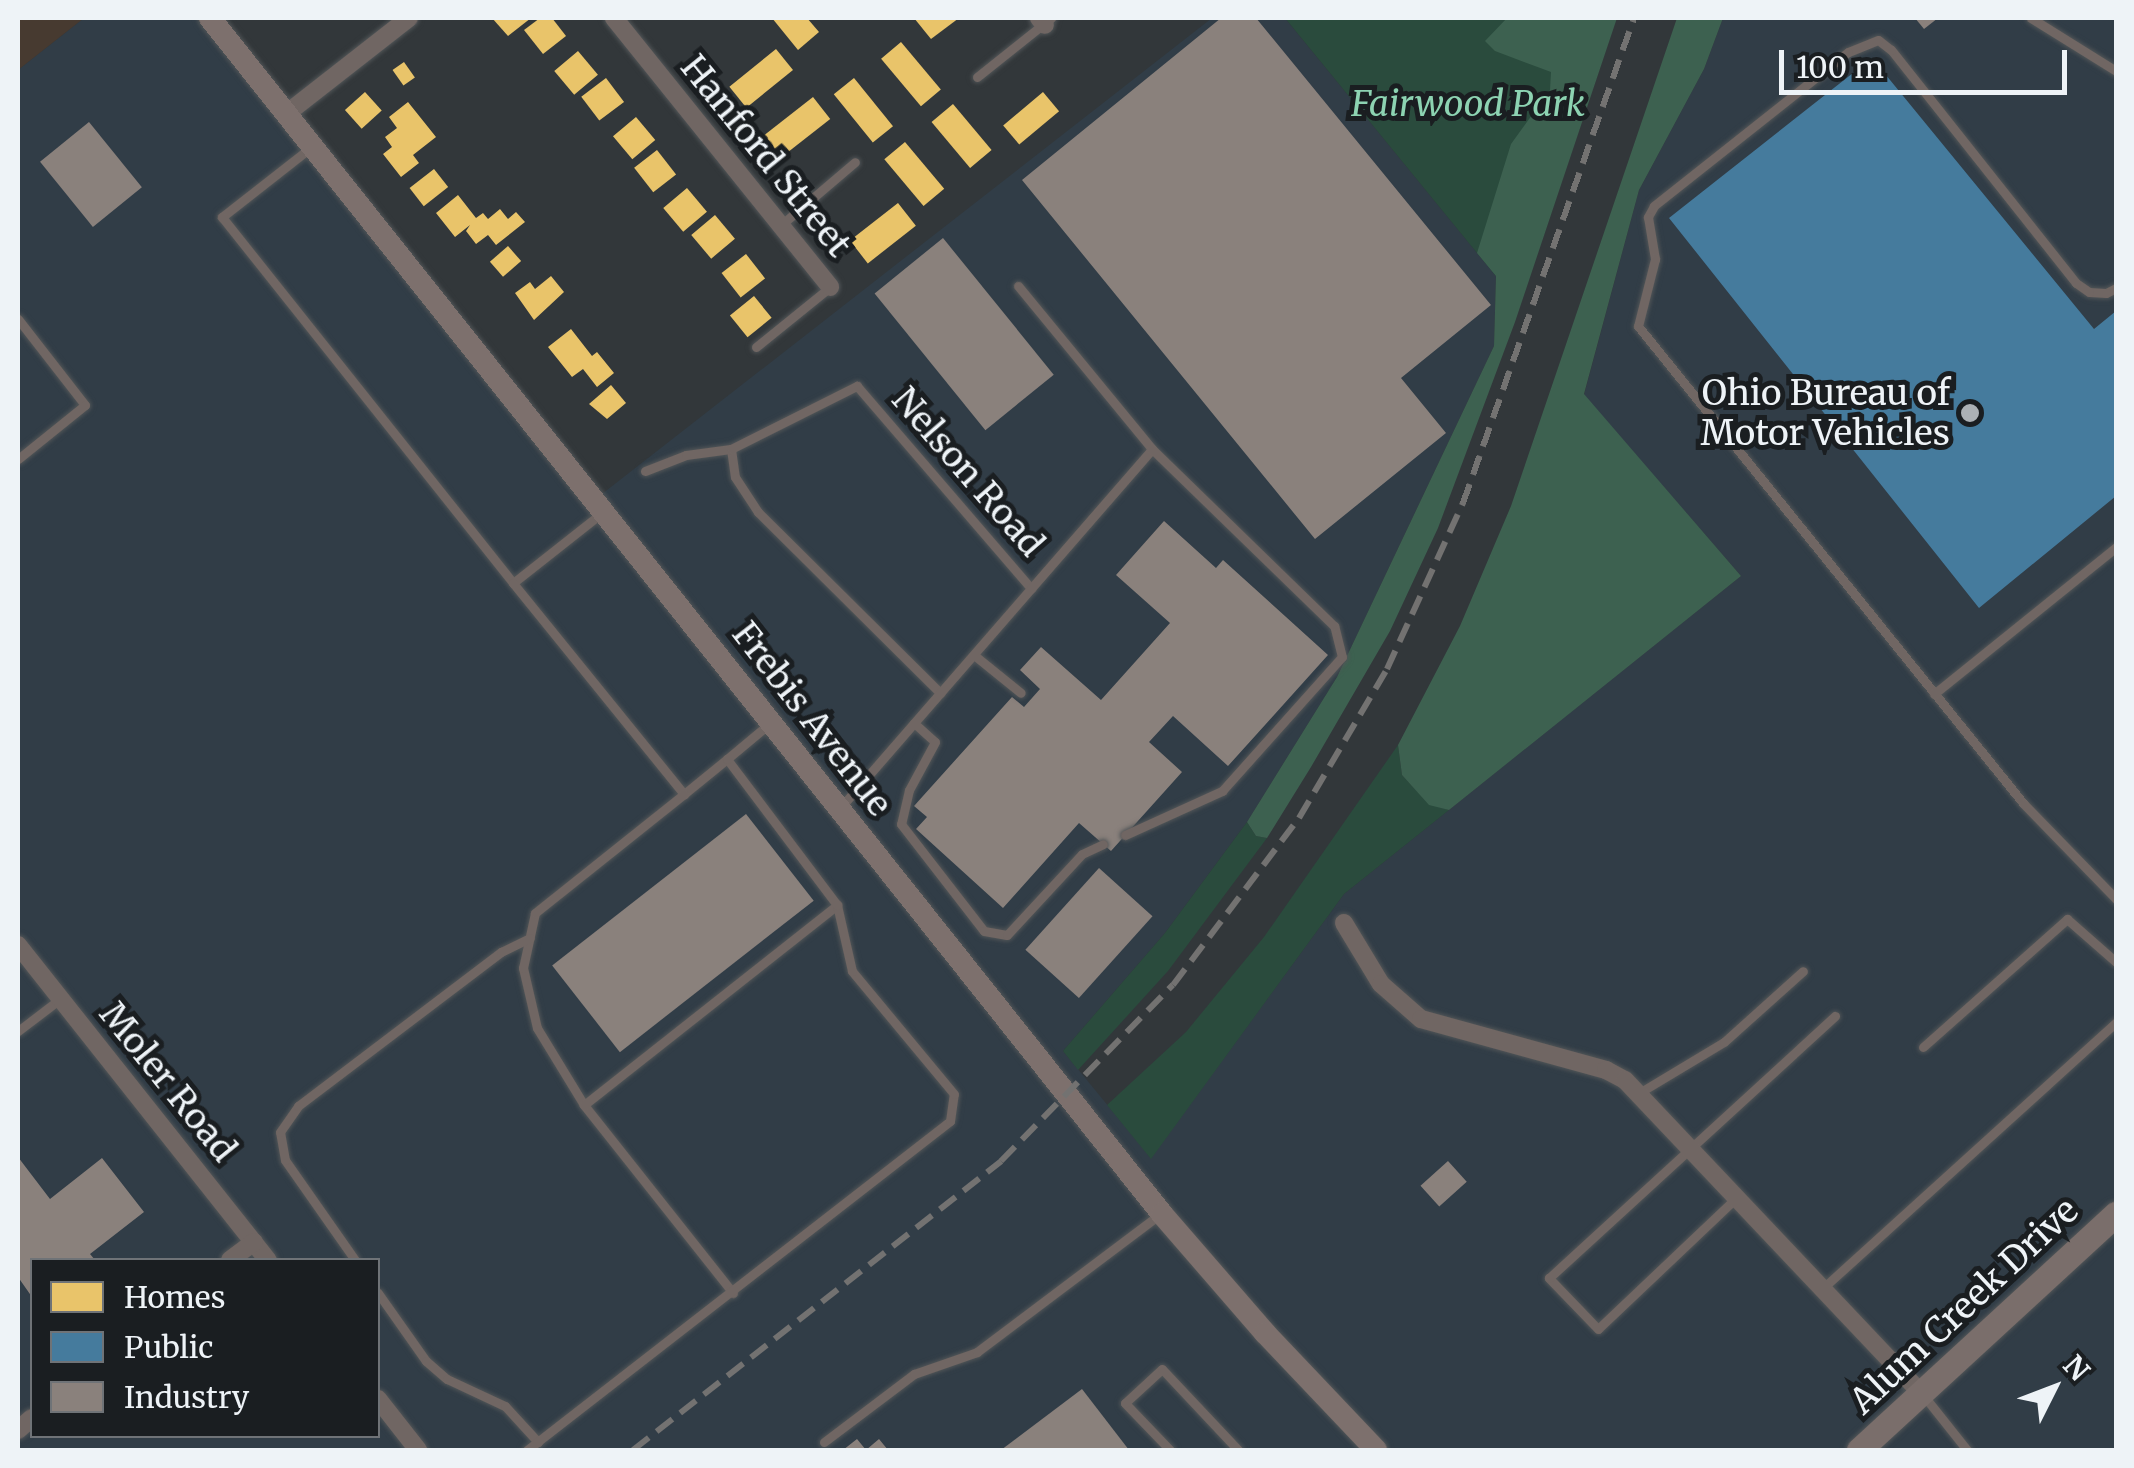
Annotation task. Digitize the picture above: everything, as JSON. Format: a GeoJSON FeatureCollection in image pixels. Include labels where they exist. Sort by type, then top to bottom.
{"type":"FeatureCollection","features":[{"type":"Feature","properties":{"kind":"main road","name":"Frebis Avenue"},"geometry":{"type":"LineString","coordinates":[[210,18],[1162,1214],[1265,1333],[1376,1450]]}},
{"type":"Feature","properties":{"kind":"main road","name":"Alum Creek Drive"},"geometry":{"type":"LineString","coordinates":[[1860,1450],[2116,1214]]}},
{"type":"Feature","properties":{"kind":"street"},"geometry":{"type":"LineString","coordinates":[[286,114],[409,18]]}},
{"type":"Feature","properties":{"kind":"street","name":"Hanford Street"},"geometry":{"type":"LineString","coordinates":[[614,18],[830,287]]}},
{"type":"Feature","properties":{"kind":"street"},"geometry":{"type":"LineString","coordinates":[[1344,923],[1381,984],[1421,1019],[1606,1070],[1639,1093],[1922,1394]]}},
{"type":"Feature","properties":{"kind":"street","name":"Moler Road"},"geometry":{"type":"LineString","coordinates":[[18,944],[266,1258]]}},
{"type":"Feature","properties":{"kind":"street"},"geometry":{"type":"LineString","coordinates":[[233,1258],[254,1242]]}},
{"type":"Feature","properties":{"kind":"street"},"geometry":{"type":"LineString","coordinates":[[380,1402],[418,1450]]}},
{"type":"Feature","properties":{"kind":"lane"},"geometry":{"type":"LineString","coordinates":[[2031,18],[2116,70]]}},
{"type":"Feature","properties":{"kind":"lane"},"geometry":{"type":"LineString","coordinates":[[978,77],[1045,20]]}},
{"type":"Feature","properties":{"kind":"lane"},"geometry":{"type":"LineString","coordinates":[[2116,288],[2106,294],[2088,292],[2076,284],[1891,50],[1878,40],[1848,52],[1654,206],[1648,217],[1655,260],[1638,326],[2023,803],[2116,899]]}},
{"type":"Feature","properties":{"kind":"lane"},"geometry":{"type":"LineString","coordinates":[[312,146],[222,217],[684,794]]}},
{"type":"Feature","properties":{"kind":"lane"},"geometry":{"type":"LineString","coordinates":[[781,226],[856,162]]}},
{"type":"Feature","properties":{"kind":"lane"},"geometry":{"type":"LineString","coordinates":[[1018,286],[1152,449],[1334,626],[1342,657],[1222,791],[1125,835]]}},
{"type":"Feature","properties":{"kind":"lane"},"geometry":{"type":"LineString","coordinates":[[756,347],[830,287]]}},
{"type":"Feature","properties":{"kind":"lane"},"geometry":{"type":"LineString","coordinates":[[18,320],[85,405],[18,459]]}},
{"type":"Feature","properties":{"kind":"lane","name":"Nelson Road"},"geometry":{"type":"LineString","coordinates":[[645,471],[686,455],[731,450],[857,386],[1031,588]]}},
{"type":"Feature","properties":{"kind":"lane"},"geometry":{"type":"LineString","coordinates":[[839,810],[1152,449]]}},
{"type":"Feature","properties":{"kind":"lane"},"geometry":{"type":"LineString","coordinates":[[731,450],[735,477],[758,512],[940,693]]}},
{"type":"Feature","properties":{"kind":"lane"},"geometry":{"type":"LineString","coordinates":[[512,583],[603,512]]}},
{"type":"Feature","properties":{"kind":"lane"},"geometry":{"type":"LineString","coordinates":[[1934,694],[2116,547]]}},
{"type":"Feature","properties":{"kind":"lane"},"geometry":{"type":"LineString","coordinates":[[974,655],[1022,693]]}},
{"type":"Feature","properties":{"kind":"lane"},"geometry":{"type":"LineString","coordinates":[[733,1293],[584,1104],[537,1028],[523,968],[535,913],[771,723]]}},
{"type":"Feature","properties":{"kind":"lane"},"geometry":{"type":"LineString","coordinates":[[914,724],[935,742],[908,790],[900,824],[984,931],[1007,934],[1082,854],[1103,844]]}},
{"type":"Feature","properties":{"kind":"lane"},"geometry":{"type":"LineString","coordinates":[[528,1450],[950,1121],[954,1094],[852,971],[837,906],[727,760]]}},
{"type":"Feature","properties":{"kind":"lane"},"geometry":{"type":"LineString","coordinates":[[584,1104],[837,906]]}},
{"type":"Feature","properties":{"kind":"lane"},"geometry":{"type":"LineString","coordinates":[[1923,1046],[2067,919],[2116,962]]}},
{"type":"Feature","properties":{"kind":"lane"},"geometry":{"type":"LineString","coordinates":[[354,1258],[284,1160],[280,1132],[298,1106],[501,952],[530,938]]}},
{"type":"Feature","properties":{"kind":"lane"},"geometry":{"type":"LineString","coordinates":[[1639,1093],[1724,1042],[1803,971]]}},
{"type":"Feature","properties":{"kind":"lane"},"geometry":{"type":"LineString","coordinates":[[18,1031],[60,999]]}},
{"type":"Feature","properties":{"kind":"lane"},"geometry":{"type":"LineString","coordinates":[[1738,1196],[1598,1329],[1549,1278],[1835,1016]]}},
{"type":"Feature","properties":{"kind":"lane"},"geometry":{"type":"LineString","coordinates":[[1823,1288],[2116,1022]]}},
{"type":"Feature","properties":{"kind":"lane"},"geometry":{"type":"LineString","coordinates":[[824,1442],[914,1374],[977,1352],[1162,1214]]}},
{"type":"Feature","properties":{"kind":"lane"},"geometry":{"type":"LineString","coordinates":[[380,1295],[426,1362],[447,1378],[505,1406],[538,1442]]}},
{"type":"Feature","properties":{"kind":"lane"},"geometry":{"type":"LineString","coordinates":[[1170,1450],[1125,1402],[1162,1369],[1238,1450]]}},
{"type":"Feature","properties":{"kind":"lane"},"geometry":{"type":"LineString","coordinates":[[1922,1394],[1968,1450]]}},
{"type":"Feature","properties":{"kind":"shaded area"},"geometry":{"type":"Polygon","coordinates":[[[18,18],[84,18],[18,70],[18,18]]]}},
{"type":"Feature","properties":{"kind":"shaded area"},"geometry":{"type":"Polygon","coordinates":[[[84,18],[207,18],[593,501],[1212,18],[1285,18],[1496,276],[1494,346],[1337,677],[1247,822],[1165,933],[1063,1051],[1151,1158],[1344,894],[1741,576],[1584,395],[1639,190],[1704,69],[1723,18],[2116,18],[2116,1450],[18,1450],[18,70],[84,18]]]}},
{"type":"Feature","properties":{"kind":"green space","name":"Fairwood Park"},"geometry":{"type":"Polygon","coordinates":[[[1285,18],[1594,18],[1496,276],[1477,253],[1285,18]]]}},
{"type":"Feature","properties":{"kind":"green space"},"geometry":{"type":"Polygon","coordinates":[[[1507,18],[1617,18],[1515,322],[1438,528],[1390,631],[1311,767],[1267,838],[1256,836],[1247,822],[1337,677],[1494,346],[1496,276],[1477,253],[1511,144],[1550,90],[1551,72],[1495,51],[1485,41],[1507,18]]]}},
{"type":"Feature","properties":{"kind":"green space"},"geometry":{"type":"Polygon","coordinates":[[[1677,18],[1723,18],[1704,69],[1639,190],[1584,394],[1741,576],[1449,810],[1429,805],[1402,775],[1398,745],[1460,626],[1511,506],[1677,18]]]}},
{"type":"Feature","properties":{"kind":"green space"},"geometry":{"type":"Polygon","coordinates":[[[1398,745],[1402,775],[1429,804],[1449,810],[1344,894],[1151,1159],[1107,1105],[1186,1032],[1264,937],[1398,745]]]}},
{"type":"Feature","properties":{"kind":"green space"},"geometry":{"type":"Polygon","coordinates":[[[1247,822],[1256,836],[1267,838],[1168,971],[1078,1070],[1063,1051],[1165,933],[1247,822]]]}},
{"type":"Feature","properties":{"kind":"building: Homes"},"geometry":{"type":"Polygon","coordinates":[[[492,18],[531,18],[508,36],[492,18]]]}},
{"type":"Feature","properties":{"kind":"building: Homes"},"geometry":{"type":"Polygon","coordinates":[[[540,18],[552,18],[566,36],[543,54],[524,30],[540,18]]]}},
{"type":"Feature","properties":{"kind":"building: Homes"},"geometry":{"type":"Polygon","coordinates":[[[772,18],[807,18],[819,32],[798,50],[772,18]]]}},
{"type":"Feature","properties":{"kind":"building: Homes"},"geometry":{"type":"Polygon","coordinates":[[[914,18],[959,18],[931,39],[914,18]]]}},
{"type":"Feature","properties":{"kind":"building: Homes"},"geometry":{"type":"Polygon","coordinates":[[[901,42],[941,89],[921,106],[881,59],[901,42]]]}},
{"type":"Feature","properties":{"kind":"building: Homes"},"geometry":{"type":"Polygon","coordinates":[[[776,49],[793,70],[746,108],[729,87],[776,49]]]}},
{"type":"Feature","properties":{"kind":"building: Homes"},"geometry":{"type":"Polygon","coordinates":[[[578,51],[598,75],[574,95],[554,71],[578,51]]]}},
{"type":"Feature","properties":{"kind":"building: Homes"},"geometry":{"type":"Polygon","coordinates":[[[404,62],[415,78],[403,86],[393,70],[404,62]]]}},
{"type":"Feature","properties":{"kind":"building: Homes"},"geometry":{"type":"Polygon","coordinates":[[[606,78],[624,102],[599,121],[581,97],[606,78]]]}},
{"type":"Feature","properties":{"kind":"building: Homes"},"geometry":{"type":"Polygon","coordinates":[[[854,78],[893,126],[873,143],[834,94],[854,78]]]}},
{"type":"Feature","properties":{"kind":"building: Homes"},"geometry":{"type":"Polygon","coordinates":[[[365,92],[382,111],[362,129],[345,110],[365,92]]]}},
{"type":"Feature","properties":{"kind":"building: Homes"},"geometry":{"type":"Polygon","coordinates":[[[1043,92],[1059,111],[1019,145],[1003,125],[1043,92]]]}},
{"type":"Feature","properties":{"kind":"building: Homes"},"geometry":{"type":"Polygon","coordinates":[[[813,97],[830,119],[781,157],[764,135],[813,97]]]}},
{"type":"Feature","properties":{"kind":"building: Homes"},"geometry":{"type":"Polygon","coordinates":[[[408,102],[436,137],[413,155],[419,163],[401,177],[383,154],[392,147],[385,137],[397,128],[389,117],[408,102]]]}},
{"type":"Feature","properties":{"kind":"building: Homes"},"geometry":{"type":"Polygon","coordinates":[[[953,104],[992,150],[970,168],[932,122],[953,104]]]}},
{"type":"Feature","properties":{"kind":"building: Homes"},"geometry":{"type":"Polygon","coordinates":[[[636,117],[655,140],[632,159],[613,136],[636,117]]]}},
{"type":"Feature","properties":{"kind":"building: Homes"},"geometry":{"type":"Polygon","coordinates":[[[905,142],[944,189],[924,206],[884,159],[905,142]]]}},
{"type":"Feature","properties":{"kind":"building: Homes"},"geometry":{"type":"Polygon","coordinates":[[[657,150],[676,174],[653,192],[634,168],[657,150]]]}},
{"type":"Feature","properties":{"kind":"building: Homes"},"geometry":{"type":"Polygon","coordinates":[[[434,169],[448,187],[424,206],[410,188],[434,169]]]}},
{"type":"Feature","properties":{"kind":"building: Homes"},"geometry":{"type":"Polygon","coordinates":[[[687,188],[707,212],[683,232],[663,208],[687,188]]]}},
{"type":"Feature","properties":{"kind":"building: Homes"},"geometry":{"type":"Polygon","coordinates":[[[458,195],[476,218],[483,213],[488,219],[500,209],[508,219],[516,212],[525,222],[496,245],[488,235],[476,244],[466,231],[470,225],[455,237],[436,213],[458,195]]]}},
{"type":"Feature","properties":{"kind":"building: Homes"},"geometry":{"type":"Polygon","coordinates":[[[898,203],[916,226],[868,263],[850,241],[898,203]]]}},
{"type":"Feature","properties":{"kind":"building: Homes"},"geometry":{"type":"Polygon","coordinates":[[[715,215],[735,239],[711,259],[691,235],[715,215]]]}},
{"type":"Feature","properties":{"kind":"building: Homes"},"geometry":{"type":"Polygon","coordinates":[[[508,246],[521,261],[503,277],[490,262],[508,246]]]}},
{"type":"Feature","properties":{"kind":"building: Homes"},"geometry":{"type":"Polygon","coordinates":[[[746,254],[765,278],[741,298],[722,273],[746,254]]]}},
{"type":"Feature","properties":{"kind":"building: Homes"},"geometry":{"type":"Polygon","coordinates":[[[551,276],[564,292],[534,320],[515,293],[530,282],[535,289],[551,276]]]}},
{"type":"Feature","properties":{"kind":"building: Homes"},"geometry":{"type":"Polygon","coordinates":[[[754,296],[772,318],[748,337],[730,316],[754,296]]]}},
{"type":"Feature","properties":{"kind":"building: Homes"},"geometry":{"type":"Polygon","coordinates":[[[571,329],[592,356],[597,352],[614,373],[597,387],[583,369],[572,377],[548,347],[571,329]]]}},
{"type":"Feature","properties":{"kind":"building: Homes"},"geometry":{"type":"Polygon","coordinates":[[[611,385],[626,403],[607,419],[589,404],[611,385]]]}},
{"type":"Feature","properties":{"kind":"building: Public","name":"Ohio Bureau of Motor Vehicles"},"geometry":{"type":"Polygon","coordinates":[[[1872,58],[2094,329],[2116,311],[2116,496],[1979,608],[1669,218],[1872,58]]]}},
{"type":"Feature","properties":{"kind":"building: Industry"},"geometry":{"type":"Polygon","coordinates":[[[1221,18],[1256,18],[1491,305],[1401,378],[1446,433],[1315,539],[1022,180],[1221,18]]]}},
{"type":"Feature","properties":{"kind":"building: Industry"},"geometry":{"type":"Polygon","coordinates":[[[1915,18],[1938,18],[1924,29],[1915,18]]]}},
{"type":"Feature","properties":{"kind":"building: Industry"},"geometry":{"type":"Polygon","coordinates":[[[89,122],[142,187],[93,227],[40,162],[89,122]]]}},
{"type":"Feature","properties":{"kind":"building: Industry"},"geometry":{"type":"Polygon","coordinates":[[[943,238],[1054,375],[985,430],[875,293],[943,238]]]}},
{"type":"Feature","properties":{"kind":"building: Industry"},"geometry":{"type":"Polygon","coordinates":[[[1164,521],[1216,568],[1223,560],[1328,655],[1228,766],[1173,716],[1149,742],[1182,772],[1111,851],[1079,823],[1003,908],[916,829],[927,817],[914,806],[1012,697],[1024,707],[1040,689],[1020,670],[1041,647],[1101,700],[1170,623],[1116,575],[1164,521]]]}},
{"type":"Feature","properties":{"kind":"building: Industry"},"geometry":{"type":"Polygon","coordinates":[[[746,814],[814,901],[620,1052],[552,965],[746,814]]]}},
{"type":"Feature","properties":{"kind":"building: Industry"},"geometry":{"type":"Polygon","coordinates":[[[1099,868],[1153,916],[1079,998],[1025,950],[1099,868]]]}},
{"type":"Feature","properties":{"kind":"building: Industry"},"geometry":{"type":"Polygon","coordinates":[[[18,1157],[50,1199],[102,1158],[144,1212],[90,1254],[93,1258],[30,1258],[30,1294],[18,1277],[18,1157]]]}},
{"type":"Feature","properties":{"kind":"building: Industry"},"geometry":{"type":"Polygon","coordinates":[[[1448,1161],[1467,1182],[1439,1207],[1421,1186],[1448,1161]]]}},
{"type":"Feature","properties":{"kind":"building: Industry"},"geometry":{"type":"Polygon","coordinates":[[[1082,1389],[1129,1450],[1001,1450],[1082,1389]]]}},
{"type":"Feature","properties":{"kind":"building: Industry"},"geometry":{"type":"Polygon","coordinates":[[[857,1439],[866,1450],[843,1450],[857,1439]]]}},
{"type":"Feature","properties":{"kind":"building: Industry"},"geometry":{"type":"Polygon","coordinates":[[[879,1439],[888,1450],[866,1450],[879,1439]]]}},
{"type":"Feature","properties":{"kind":"railway"},"geometry":{"type":"LineString","coordinates":[[633,1450],[1001,1161],[1173,985],[1299,818],[1387,669],[1463,503],[1634,18]]}},
{"type":"Feature","properties":{"kind":"place","name":"Ohio Bureau of Motor Vehicles"},"geometry":{"type":"Point","coordinates":[1970,413]}}]}
